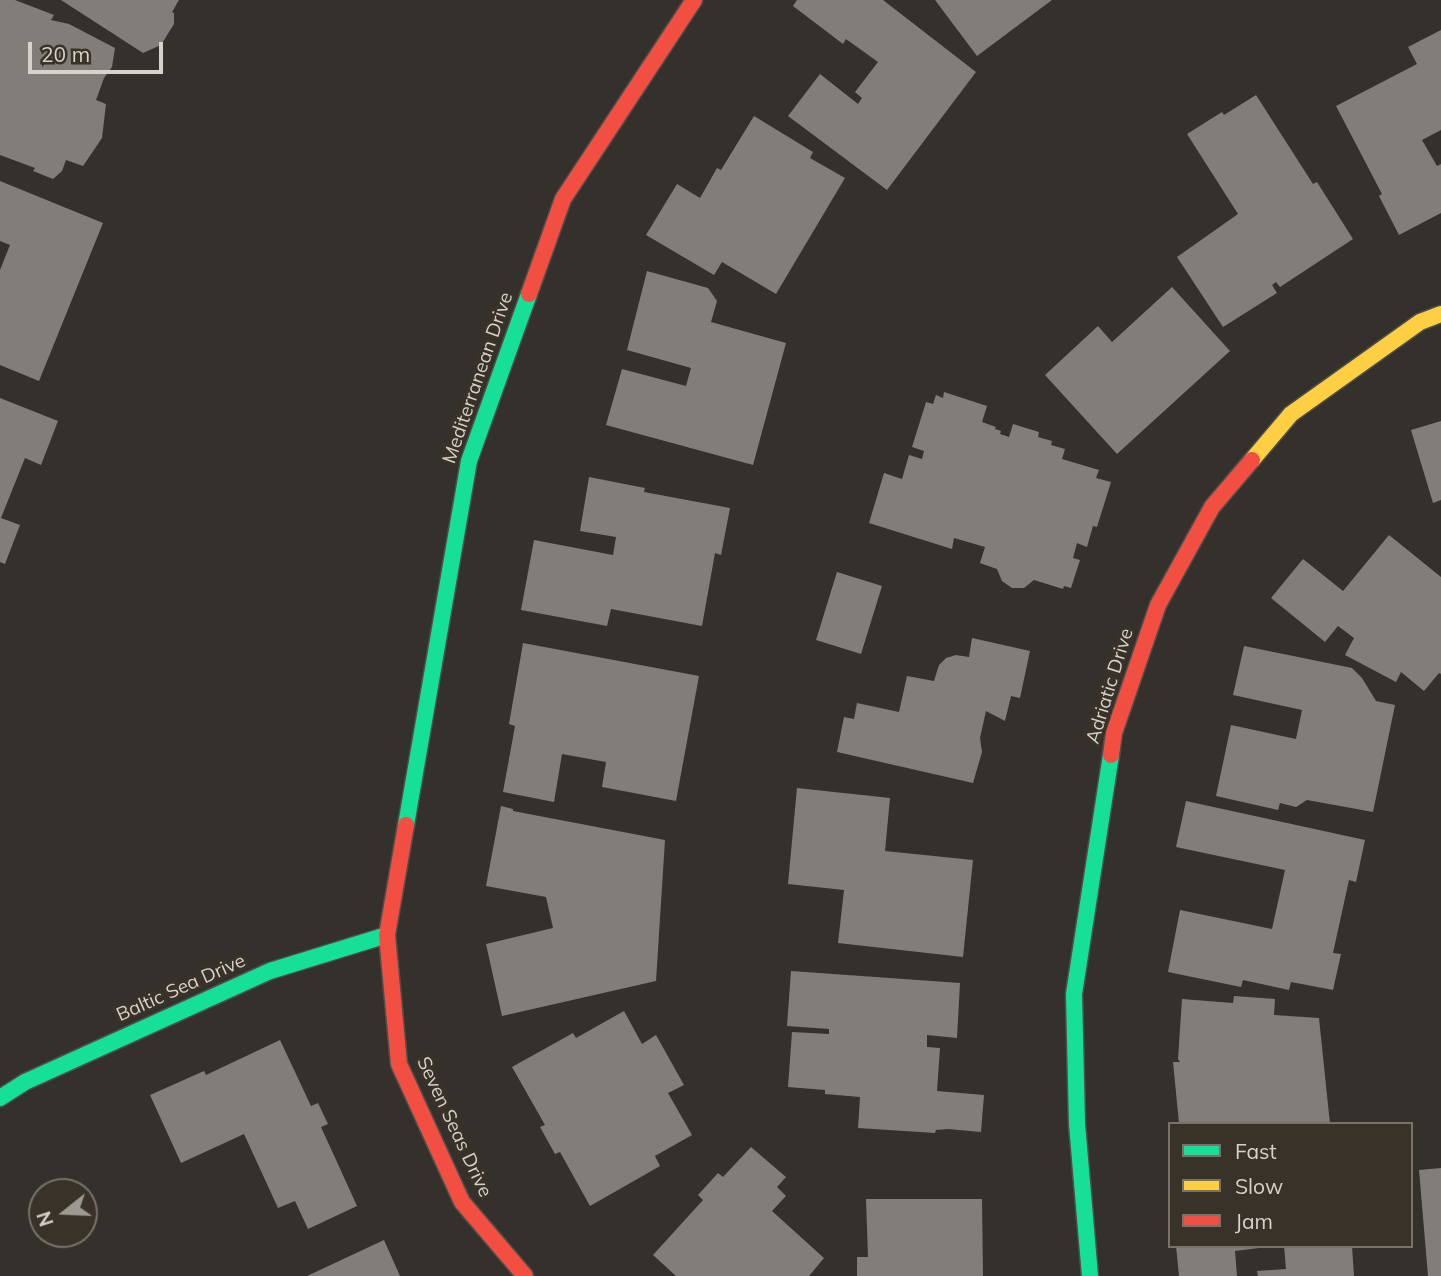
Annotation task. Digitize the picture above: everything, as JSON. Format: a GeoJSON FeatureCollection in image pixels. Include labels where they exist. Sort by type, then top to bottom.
{"type":"FeatureCollection","features":[{"type":"Feature","properties":{"kind":"street","name":"Mediterranean Drive"},"geometry":{"type":"LineString","coordinates":[[387,935],[469,461],[563,199],[694,0]]}},
{"type":"Feature","properties":{"kind":"street","name":"Adriatic Drive"},"geometry":{"type":"LineString","coordinates":[[1090,1276],[1077,1124],[1074,993],[1114,733],[1157,605],[1212,507],[1291,414],[1420,322],[1441,314]]}},
{"type":"Feature","properties":{"kind":"street","name":"Baltic Sea Drive"},"geometry":{"type":"LineString","coordinates":[[0,1098],[25,1082],[235,985],[318,955],[387,935]]}},
{"type":"Feature","properties":{"kind":"street","name":"Seven Seas Drive"},"geometry":{"type":"LineString","coordinates":[[387,935],[398,1064],[462,1202],[525,1276]]}},
{"type":"Feature","properties":{"kind":"building"},"geometry":{"type":"Polygon","coordinates":[[[0,0],[15,0],[54,15],[51,20],[69,24],[115,48],[112,67],[104,78],[96,100],[106,104],[102,138],[83,166],[66,160],[62,171],[53,179],[33,171],[35,168],[0,155],[0,0]]]}},
{"type":"Feature","properties":{"kind":"building"},"geometry":{"type":"Polygon","coordinates":[[[61,0],[179,0],[172,12],[174,24],[161,45],[143,53],[61,0]]]}},
{"type":"Feature","properties":{"kind":"building"},"geometry":{"type":"Polygon","coordinates":[[[797,0],[883,0],[976,72],[887,190],[788,116],[820,74],[858,104],[862,98],[855,92],[878,62],[846,39],[843,44],[793,6],[797,0]]]}},
{"type":"Feature","properties":{"kind":"building"},"geometry":{"type":"Polygon","coordinates":[[[935,0],[1052,0],[977,56],[935,0]]]}},
{"type":"Feature","properties":{"kind":"building"},"geometry":{"type":"Polygon","coordinates":[[[1441,30],[1441,130],[1422,140],[1437,166],[1441,164],[1441,213],[1399,235],[1379,196],[1382,194],[1336,106],[1417,64],[1408,47],[1441,30]]]}},
{"type":"Feature","properties":{"kind":"building"},"geometry":{"type":"Polygon","coordinates":[[[1256,95],[1313,184],[1317,182],[1353,239],[1280,287],[1276,282],[1272,285],[1277,293],[1223,327],[1177,257],[1238,214],[1187,134],[1256,95]]]}},
{"type":"Feature","properties":{"kind":"building"},"geometry":{"type":"Polygon","coordinates":[[[754,116],[813,152],[810,158],[845,178],[776,294],[722,262],[714,275],[646,235],[677,184],[700,198],[717,168],[721,170],[754,116]]]}},
{"type":"Feature","properties":{"kind":"building"},"geometry":{"type":"Polygon","coordinates":[[[0,181],[103,223],[39,381],[0,365],[0,270],[10,245],[0,241],[0,181]]]}},
{"type":"Feature","properties":{"kind":"building"},"geometry":{"type":"Polygon","coordinates":[[[647,271],[708,288],[717,301],[711,322],[786,343],[753,465],[606,425],[622,369],[686,386],[691,368],[627,350],[647,271]]]}},
{"type":"Feature","properties":{"kind":"building"},"geometry":{"type":"Polygon","coordinates":[[[1172,287],[1230,351],[1117,454],[1045,375],[1098,326],[1112,342],[1172,287]]]}},
{"type":"Feature","properties":{"kind":"building"},"geometry":{"type":"Polygon","coordinates":[[[944,392],[987,406],[982,422],[996,427],[995,429],[1001,431],[1000,434],[1009,437],[1013,424],[1039,432],[1038,437],[1065,449],[1062,459],[1099,470],[1096,478],[1111,482],[1097,527],[1093,526],[1087,547],[1077,543],[1073,558],[1080,560],[1071,588],[1064,586],[1063,589],[1034,580],[1024,588],[1012,588],[1002,581],[997,569],[980,563],[985,547],[954,538],[952,549],[869,523],[884,473],[902,479],[909,455],[922,459],[924,451],[912,447],[926,402],[933,404],[936,395],[943,398],[944,392]]]}},
{"type":"Feature","properties":{"kind":"building"},"geometry":{"type":"Polygon","coordinates":[[[0,398],[58,421],[41,465],[25,458],[1,518],[20,525],[5,564],[0,562],[0,398]]]}},
{"type":"Feature","properties":{"kind":"building"},"geometry":{"type":"Polygon","coordinates":[[[1441,421],[1441,500],[1433,503],[1411,430],[1441,421]]]}},
{"type":"Feature","properties":{"kind":"building"},"geometry":{"type":"Polygon","coordinates":[[[589,477],[645,488],[644,492],[730,508],[721,555],[715,553],[702,626],[611,609],[607,626],[521,610],[534,540],[613,555],[616,537],[580,531],[589,477]]]}},
{"type":"Feature","properties":{"kind":"building"},"geometry":{"type":"Polygon","coordinates":[[[1389,535],[1441,577],[1441,674],[1439,673],[1424,691],[1401,672],[1396,682],[1345,655],[1354,638],[1338,626],[1325,642],[1271,598],[1303,559],[1343,591],[1389,535]]]}},
{"type":"Feature","properties":{"kind":"building"},"geometry":{"type":"Polygon","coordinates":[[[837,572],[882,586],[861,654],[816,640],[837,572]]]}},
{"type":"Feature","properties":{"kind":"building"},"geometry":{"type":"Polygon","coordinates":[[[972,638],[1030,651],[1020,698],[1011,696],[1005,721],[986,711],[980,738],[982,752],[973,783],[837,752],[844,717],[854,719],[857,703],[899,712],[907,676],[934,681],[939,665],[946,658],[956,655],[969,657],[972,638]]]}},
{"type":"Feature","properties":{"kind":"building"},"geometry":{"type":"Polygon","coordinates":[[[523,643],[699,676],[676,801],[602,787],[606,762],[562,754],[554,802],[503,792],[515,726],[509,724],[523,643]]]}},
{"type":"Feature","properties":{"kind":"building"},"geometry":{"type":"Polygon","coordinates":[[[1244,646],[1352,668],[1362,678],[1376,701],[1395,705],[1373,812],[1307,800],[1296,807],[1280,803],[1278,810],[1216,796],[1231,725],[1296,739],[1302,710],[1233,695],[1244,646]]]}},
{"type":"Feature","properties":{"kind":"building"},"geometry":{"type":"Polygon","coordinates":[[[797,788],[890,798],[885,851],[973,860],[963,957],[838,943],[844,890],[788,884],[797,788]]]}},
{"type":"Feature","properties":{"kind":"building"},"geometry":{"type":"Polygon","coordinates":[[[1186,801],[1365,840],[1356,882],[1349,880],[1333,953],[1341,954],[1333,990],[1291,982],[1289,990],[1243,980],[1241,987],[1168,972],[1180,910],[1272,929],[1285,870],[1176,847],[1186,801]]]}},
{"type":"Feature","properties":{"kind":"building"},"geometry":{"type":"Polygon","coordinates":[[[501,806],[513,811],[665,840],[656,981],[502,1016],[486,944],[553,928],[546,897],[486,886],[501,806]]]}},
{"type":"Feature","properties":{"kind":"building"},"geometry":{"type":"Polygon","coordinates":[[[791,971],[960,983],[957,1038],[927,1035],[927,1047],[940,1048],[937,1091],[984,1095],[981,1132],[948,1129],[936,1130],[935,1133],[858,1128],[860,1097],[825,1094],[825,1090],[788,1087],[792,1032],[829,1034],[829,1029],[787,1026],[791,971]]]}},
{"type":"Feature","properties":{"kind":"building"},"geometry":{"type":"Polygon","coordinates":[[[1234,996],[1275,999],[1274,1015],[1319,1018],[1330,1122],[1179,1122],[1173,1062],[1180,1062],[1182,999],[1233,1003],[1234,996]]]}},
{"type":"Feature","properties":{"kind":"building"},"geometry":{"type":"Polygon","coordinates":[[[624,1011],[642,1044],[656,1035],[684,1085],[668,1093],[692,1135],[655,1156],[660,1166],[590,1206],[560,1152],[555,1154],[540,1127],[545,1125],[512,1067],[573,1033],[576,1038],[624,1011]]]}},
{"type":"Feature","properties":{"kind":"building"},"geometry":{"type":"Polygon","coordinates":[[[280,1040],[311,1106],[318,1103],[328,1124],[321,1127],[357,1206],[308,1229],[295,1201],[278,1208],[244,1134],[181,1163],[150,1095],[204,1071],[206,1075],[280,1040]]]}},
{"type":"Feature","properties":{"kind":"building"},"geometry":{"type":"Polygon","coordinates":[[[751,1147],[786,1177],[777,1187],[786,1196],[772,1211],[824,1258],[809,1276],[676,1276],[653,1255],[703,1200],[698,1195],[718,1173],[723,1177],[751,1147]]]}},
{"type":"Feature","properties":{"kind":"building"},"geometry":{"type":"Polygon","coordinates":[[[1441,1168],[1441,1276],[1428,1276],[1419,1170],[1441,1168]]]}},
{"type":"Feature","properties":{"kind":"building"},"geometry":{"type":"Polygon","coordinates":[[[866,1199],[982,1199],[983,1276],[857,1276],[857,1257],[868,1257],[866,1199]]]}},
{"type":"Feature","properties":{"kind":"building"},"geometry":{"type":"Polygon","coordinates":[[[384,1240],[400,1276],[307,1276],[384,1240]]]}},
{"type":"Feature","properties":{"kind":"building"},"geometry":{"type":"Polygon","coordinates":[[[1176,1248],[1259,1248],[1235,1251],[1237,1276],[1179,1276],[1176,1248]]]}},
{"type":"Feature","properties":{"kind":"building"},"geometry":{"type":"Polygon","coordinates":[[[1284,1248],[1352,1248],[1354,1276],[1258,1276],[1257,1271],[1286,1269],[1284,1248]]]}},
{"type":"Feature","properties":{"kind":"traffic: fast"},"geometry":{"type":"LineString","coordinates":[[406,825],[469,461],[529,294]]}},
{"type":"Feature","properties":{"kind":"traffic: fast"},"geometry":{"type":"LineString","coordinates":[[1090,1276],[1077,1124],[1074,994],[1111,755]]}},
{"type":"Feature","properties":{"kind":"traffic: fast"},"geometry":{"type":"LineString","coordinates":[[0,1098],[25,1082],[270,971],[387,935]]}},
{"type":"Feature","properties":{"kind":"traffic: slow"},"geometry":{"type":"LineString","coordinates":[[1252,460],[1291,414],[1420,322],[1441,314]]}},
{"type":"Feature","properties":{"kind":"traffic: jam"},"geometry":{"type":"LineString","coordinates":[[529,294],[563,199],[694,0]]}},
{"type":"Feature","properties":{"kind":"traffic: jam"},"geometry":{"type":"LineString","coordinates":[[1111,755],[1114,733],[1158,605],[1212,507],[1252,460]]}},
{"type":"Feature","properties":{"kind":"traffic: jam"},"geometry":{"type":"LineString","coordinates":[[406,825],[387,935],[399,1064],[462,1202],[525,1276]]}}]}
